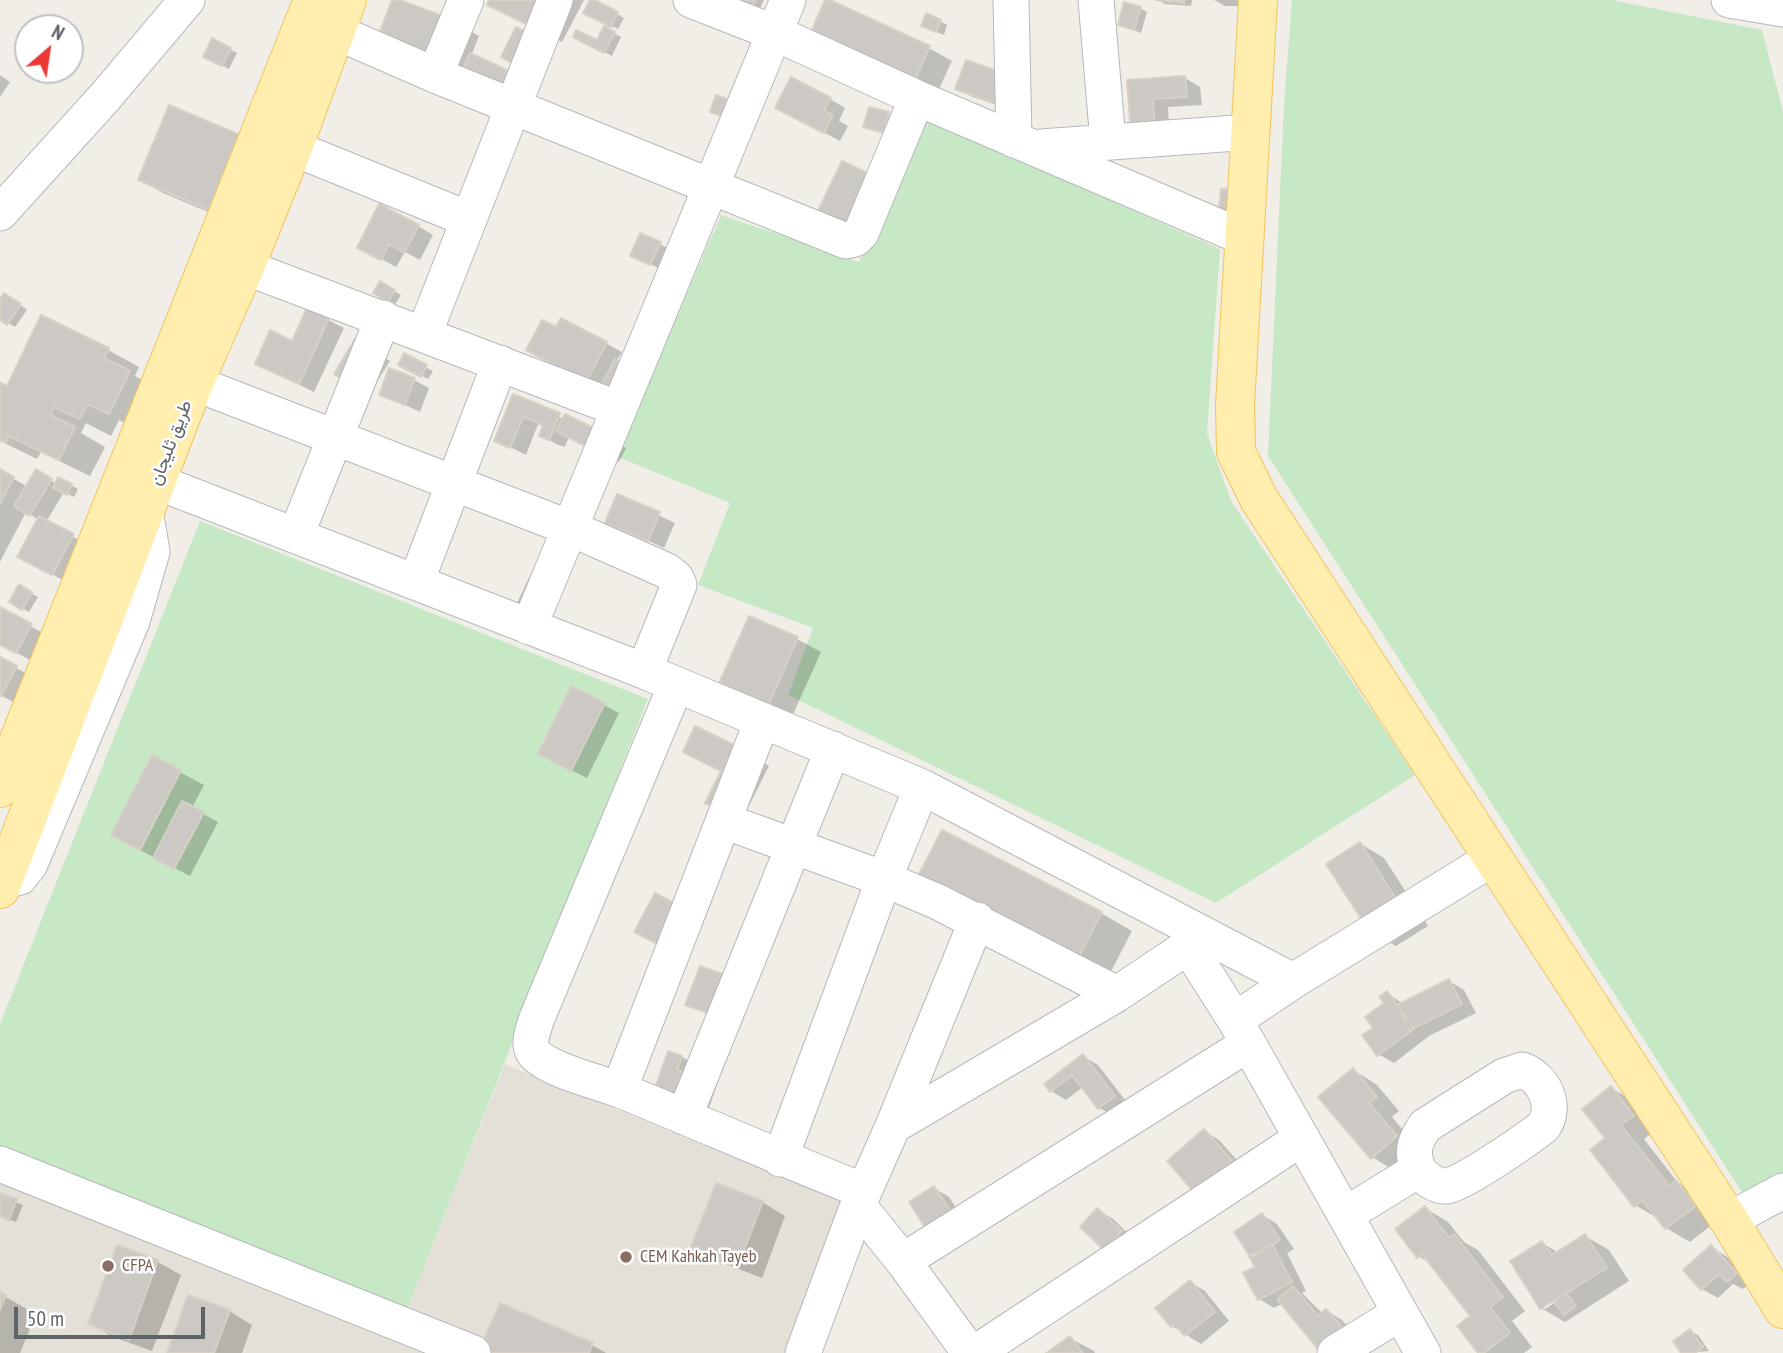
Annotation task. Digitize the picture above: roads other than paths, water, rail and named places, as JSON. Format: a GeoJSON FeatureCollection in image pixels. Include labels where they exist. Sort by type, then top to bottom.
{"type":"FeatureCollection","features":[{"type":"Feature","properties":{"kind":"main road","name":"طريق ثليجان"},"geometry":{"type":"LineString","coordinates":[[1,885],[313,0]]}},
{"type":"Feature","properties":{"kind":"main road"},"geometry":{"type":"LineString","coordinates":[[1258,0],[1235,405],[1236,452],[1259,499],[1729,1220],[1783,1309]]}},
{"type":"Feature","properties":{"kind":"main road","name":"طريق ثليجان"},"geometry":{"type":"LineString","coordinates":[[0,788],[194,383],[293,148],[341,15]]}},
{"type":"Feature","properties":{"kind":"street"},"geometry":{"type":"LineString","coordinates":[[2,207],[104,97],[187,0]]}},
{"type":"Feature","properties":{"kind":"street"},"geometry":{"type":"LineString","coordinates":[[435,75],[466,0]]}},
{"type":"Feature","properties":{"kind":"street"},"geometry":{"type":"LineString","coordinates":[[424,334],[555,0]]}},
{"type":"Feature","properties":{"kind":"street"},"geometry":{"type":"LineString","coordinates":[[691,0],[775,33],[917,98],[1245,238]]}},
{"type":"Feature","properties":{"kind":"street"},"geometry":{"type":"LineString","coordinates":[[529,627],[788,0]]}},
{"type":"Feature","properties":{"kind":"street"},"geometry":{"type":"LineString","coordinates":[[1011,0],[1025,144]]}},
{"type":"Feature","properties":{"kind":"street"},"geometry":{"type":"LineString","coordinates":[[1096,0],[1108,142]]}},
{"type":"Feature","properties":{"kind":"street"},"geometry":{"type":"LineString","coordinates":[[341,15],[435,75],[846,241],[855,239],[861,233],[917,98]]}},
{"type":"Feature","properties":{"kind":"street"},"geometry":{"type":"LineString","coordinates":[[1025,144],[1108,142],[1251,132]]}},
{"type":"Feature","properties":{"kind":"street"},"geometry":{"type":"LineString","coordinates":[[293,148],[468,219]]}},
{"type":"Feature","properties":{"kind":"street"},"geometry":{"type":"LineString","coordinates":[[245,267],[619,409]]}},
{"type":"Feature","properties":{"kind":"street"},"geometry":{"type":"LineString","coordinates":[[296,535],[383,318]]}},
{"type":"Feature","properties":{"kind":"street"},"geometry":{"type":"LineString","coordinates":[[416,582],[500,363]]}},
{"type":"Feature","properties":{"kind":"street"},"geometry":{"type":"LineString","coordinates":[[194,383],[570,528],[667,571],[676,578],[679,585],[644,671]]}},
{"type":"Feature","properties":{"kind":"street"},"geometry":{"type":"LineString","coordinates":[[142,487],[296,535],[644,671],[922,787],[1196,941],[1293,981]]}},
{"type":"Feature","properties":{"kind":"street"},"geometry":{"type":"LineString","coordinates":[[676,685],[537,1018],[530,1040],[531,1050],[538,1058],[780,1158],[860,1198],[972,1353],[1302,1138]]}},
{"type":"Feature","properties":{"kind":"street"},"geometry":{"type":"LineString","coordinates":[[619,1090],[762,722]]}},
{"type":"Feature","properties":{"kind":"street"},"geometry":{"type":"LineString","coordinates":[[684,1117],[833,749]]}},
{"type":"Feature","properties":{"kind":"street"},"geometry":{"type":"LineString","coordinates":[[780,1158],[884,879],[922,787]]}},
{"type":"Feature","properties":{"kind":"street"},"geometry":{"type":"LineString","coordinates":[[724,821],[884,879],[976,920],[1117,994]]}},
{"type":"Feature","properties":{"kind":"street"},"geometry":{"type":"LineString","coordinates":[[903,1261],[1241,1032],[1293,981],[1493,858]]}},
{"type":"Feature","properties":{"kind":"street"},"geometry":{"type":"LineString","coordinates":[[803,1353],[860,1198],[893,1126],[976,920]]}},
{"type":"Feature","properties":{"kind":"street"},"geometry":{"type":"LineString","coordinates":[[893,1126],[1117,994],[1196,941]]}},
{"type":"Feature","properties":{"kind":"street"},"geometry":{"type":"LineString","coordinates":[[1196,941],[1241,1032],[1423,1353]]}},
{"type":"Feature","properties":{"kind":"street"},"geometry":{"type":"LineString","coordinates":[[0,1164],[473,1353]]}},
{"type":"Feature","properties":{"kind":"street"},"geometry":{"type":"LineString","coordinates":[[1345,1215],[1418,1170]]}},
{"type":"Feature","properties":{"kind":"street"},"geometry":{"type":"LineString","coordinates":[[1729,1220],[1783,1191]]}},
{"type":"Feature","properties":{"kind":"street"},"geometry":{"type":"LineString","coordinates":[[1335,1353],[1400,1313]]}},
{"type":"Feature","properties":{"kind":"place","name":"CEM Kahkah Tayeb"},"geometry":{"type":"Point","coordinates":[626,1257]}},
{"type":"Feature","properties":{"kind":"place","name":"CFPA"},"geometry":{"type":"Point","coordinates":[108,1266]}}]}
